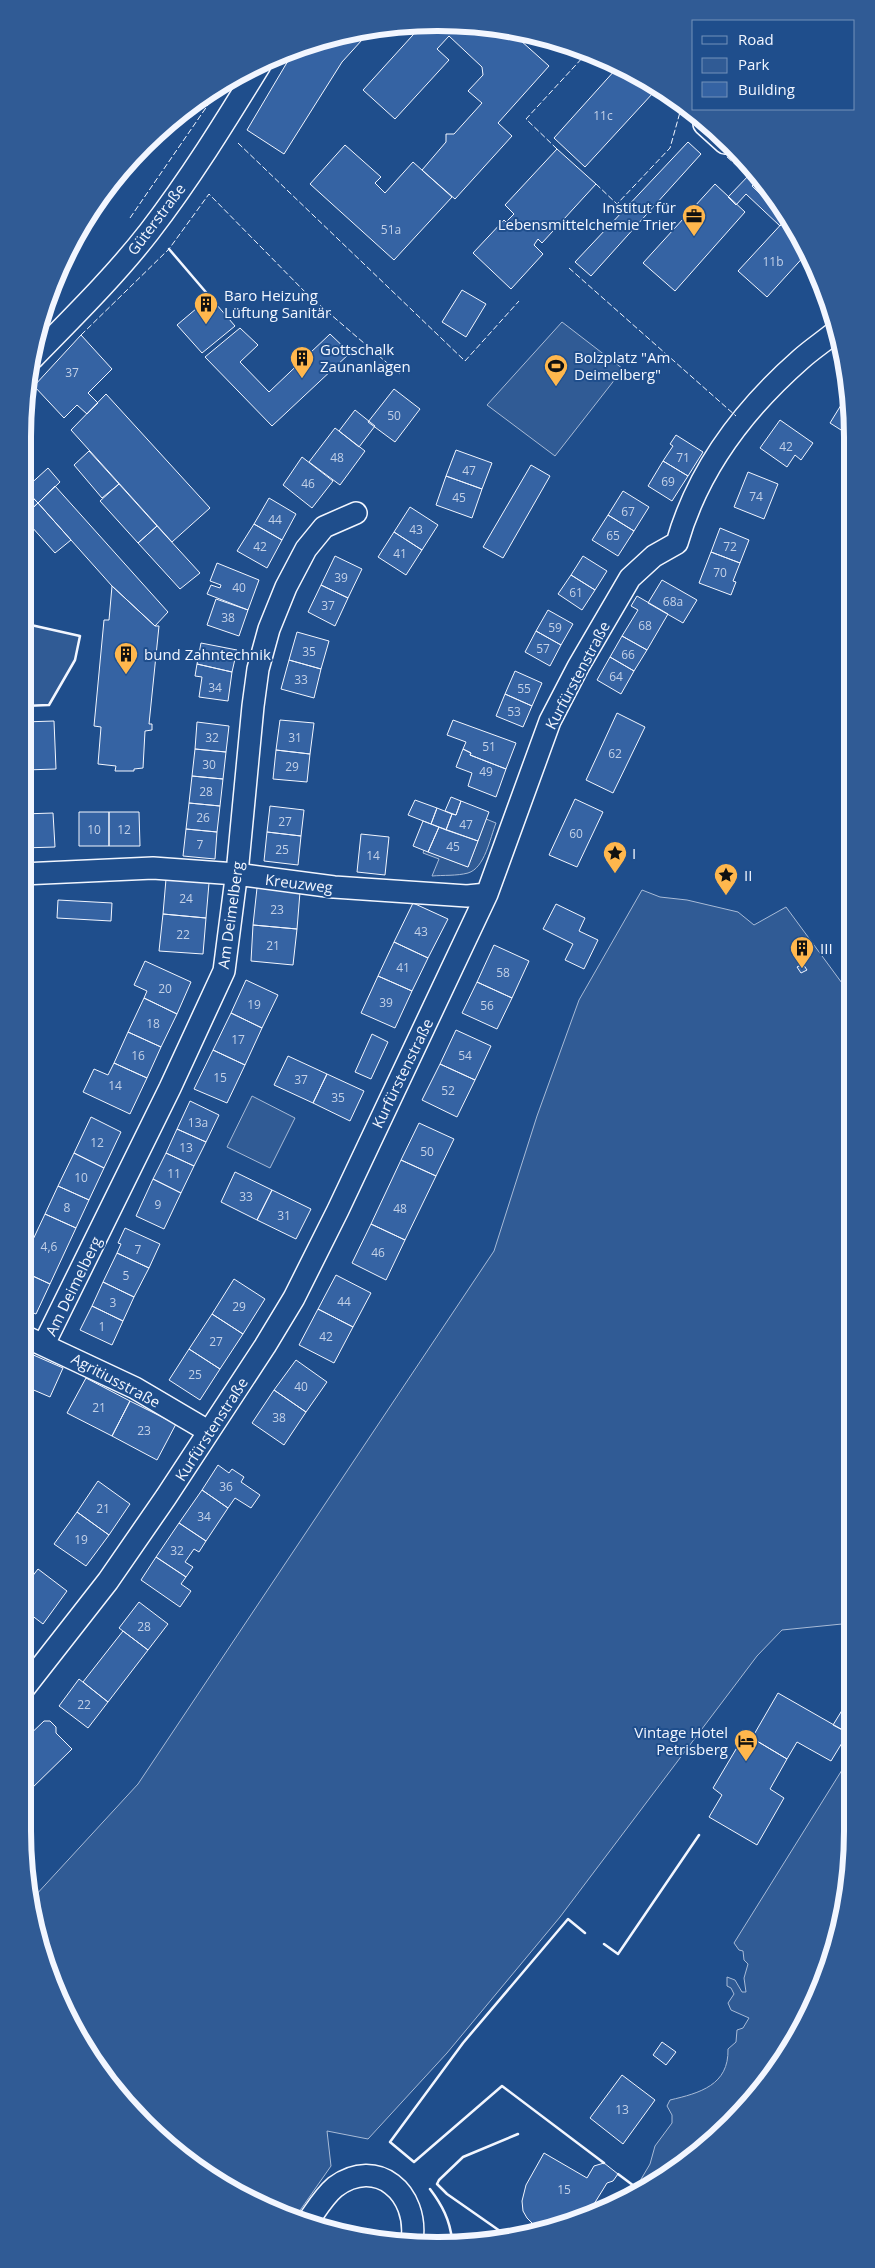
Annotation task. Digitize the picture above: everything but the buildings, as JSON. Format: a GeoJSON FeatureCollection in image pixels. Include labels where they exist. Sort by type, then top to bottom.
{"type":"FeatureCollection","features":[{"type":"Feature","properties":{"kind":"street","name":"Güterstraße"},"geometry":{"type":"LineString","coordinates":[[41,350],[88,302],[148,233],[253,76]]}},
{"type":"Feature","properties":{"kind":"street","name":"Kurfürstenstraße"},"geometry":{"type":"LineString","coordinates":[[31,1679],[108,1581],[166,1497],[265,1346],[294,1298],[338,1210],[487,894],[550,721],[574,675],[630,578],[654,556],[677,543],[685,513],[706,472],[731,433],[765,393],[801,359],[831,336]]}},
{"type":"Feature","properties":{"kind":"street","name":"Am Deimelberg"},"geometry":{"type":"LineString","coordinates":[[44,1344],[170,1088],[224,971],[253,706],[258,669],[269,629],[286,587],[306,550],[324,528],[356,513]]}},
{"type":"Feature","properties":{"kind":"street","name":"Kreuzweg"},"geometry":{"type":"LineString","coordinates":[[31,874],[138,868],[236,874],[334,887],[467,896],[487,894]]}},
{"type":"Feature","properties":{"kind":"street","name":"Agritiusstraße"},"geometry":{"type":"LineString","coordinates":[[31,1339],[135,1388],[208,1431]]}},
{"type":"Feature","properties":{"kind":"street"},"geometry":{"type":"LineString","coordinates":[[311,2216],[319,2204],[334,2188],[354,2178],[372,2177],[389,2183],[403,2194],[410,2207],[412,2236]]}},
{"type":"Feature","properties":{"kind":"green space","name":"Bolzplatz \"Am Deimelberg\""},"geometry":{"type":"Polygon","coordinates":[[[562,322],[623,369],[555,456],[487,405],[562,322]]]}},
{"type":"Feature","properties":{"kind":"green space"},"geometry":{"type":"Polygon","coordinates":[[[31,625],[80,636],[75,660],[49,705],[31,706],[31,625]]]}},
{"type":"Feature","properties":{"kind":"green space"},"geometry":{"type":"Polygon","coordinates":[[[486,819],[496,823],[486,852],[479,865],[468,873],[432,876],[439,859],[423,853],[424,850],[468,867],[486,819]]]}},
{"type":"Feature","properties":{"kind":"green space"},"geometry":{"type":"Polygon","coordinates":[[[642,890],[660,897],[687,900],[738,912],[754,925],[786,907],[844,986],[844,1624],[782,1630],[757,1656],[560,1917],[447,2053],[368,2139],[327,2131],[331,2166],[299,2212],[258,2195],[234,2182],[190,2153],[150,2118],[115,2078],[86,2034],[62,1986],[45,1936],[37,1894],[138,1784],[494,1251],[537,1116],[579,1000],[642,890]]]}},
{"type":"Feature","properties":{"kind":"green space"},"geometry":{"type":"Polygon","coordinates":[[[252,1096],[295,1118],[270,1168],[227,1147],[252,1096]]]}},
{"type":"Feature","properties":{"kind":"green space"},"geometry":{"type":"Polygon","coordinates":[[[844,1767],[843,1857],[836,1910],[822,1961],[802,2010],[789,2034],[760,2078],[725,2118],[685,2153],[639,2183],[650,2164],[655,2146],[672,2123],[672,2115],[667,2106],[670,2100],[702,2090],[718,2079],[724,2071],[728,2049],[736,2042],[737,2030],[743,2028],[749,2018],[731,2010],[728,2003],[734,1994],[731,1988],[727,1986],[727,1977],[735,1980],[742,1992],[746,1992],[744,1978],[748,1964],[744,1960],[743,1951],[739,1950],[734,1943],[844,1767]]]}},
{"type":"Feature","properties":{"kind":"fence"},"geometry":{"type":"LineString","coordinates":[[557,149],[526,119],[582,58]]}},
{"type":"Feature","properties":{"kind":"fence"},"geometry":{"type":"LineString","coordinates":[[130,218],[211,101]]}},
{"type":"Feature","properties":{"kind":"fence"},"geometry":{"type":"LineString","coordinates":[[596,184],[617,204],[670,148],[680,112]]}},
{"type":"Feature","properties":{"kind":"fence"},"geometry":{"type":"LineString","coordinates":[[238,143],[465,361],[519,301]]}},
{"type":"Feature","properties":{"kind":"fence"},"geometry":{"type":"LineString","coordinates":[[728,153],[726,156],[748,176]]}},
{"type":"Feature","properties":{"kind":"fence"},"geometry":{"type":"LineString","coordinates":[[81,335],[169,249],[209,194],[308,295],[400,374]]}},
{"type":"Feature","properties":{"kind":"fence"},"geometry":{"type":"LineString","coordinates":[[569,268],[736,416]]}},
{"type":"Feature","properties":{"kind":"wall"},"geometry":{"type":"LineString","coordinates":[[169,249],[210,297]]}},
{"type":"Feature","properties":{"kind":"wall"},"geometry":{"type":"LineString","coordinates":[[31,625],[80,636],[75,660],[49,705],[31,706]]}},
{"type":"Feature","properties":{"kind":"wall"},"geometry":{"type":"LineString","coordinates":[[604,1944],[618,1954],[699,1835]]}},
{"type":"Feature","properties":{"kind":"wall"},"geometry":{"type":"LineString","coordinates":[[585,1933],[568,1919],[463,2043],[390,2142],[414,2162],[502,2086],[604,2163]]}},
{"type":"Feature","properties":{"kind":"wall"},"geometry":{"type":"LineString","coordinates":[[501,2232],[447,2194],[437,2184],[463,2157],[518,2134]]}},
{"type":"Feature","properties":{"kind":"wall"},"geometry":{"type":"LineString","coordinates":[[618,2174],[634,2186]]}},
{"type":"Feature","properties":{"kind":"wall"},"geometry":{"type":"LineString","coordinates":[[430,2189],[445,2213],[451,2236]]}},
{"type":"Feature","properties":{"kind":"place","name":"Institut für Lebensmittelchemie Trier"},"geometry":{"type":"Point","coordinates":[694,237]}},
{"type":"Feature","properties":{"kind":"place","name":"Baro Heizung Lüftung Sanitär"},"geometry":{"type":"Point","coordinates":[206,325]}},
{"type":"Feature","properties":{"kind":"place","name":"Gottschalk Zaunanlagen"},"geometry":{"type":"Point","coordinates":[302,379]}},
{"type":"Feature","properties":{"kind":"place","name":"Bolzplatz \"Am Deimelberg\""},"geometry":{"type":"Point","coordinates":[556,387]}},
{"type":"Feature","properties":{"kind":"place","name":"bund Zahntechnik"},"geometry":{"type":"Point","coordinates":[126,675]}},
{"type":"Feature","properties":{"kind":"place","name":"I"},"geometry":{"type":"Point","coordinates":[615,874]}},
{"type":"Feature","properties":{"kind":"place","name":"II"},"geometry":{"type":"Point","coordinates":[726,896]}},
{"type":"Feature","properties":{"kind":"place","name":"III"},"geometry":{"type":"Point","coordinates":[802,969]}},
{"type":"Feature","properties":{"kind":"place","name":"Vintage Hotel Petrisberg"},"geometry":{"type":"Point","coordinates":[746,1762]}}]}
